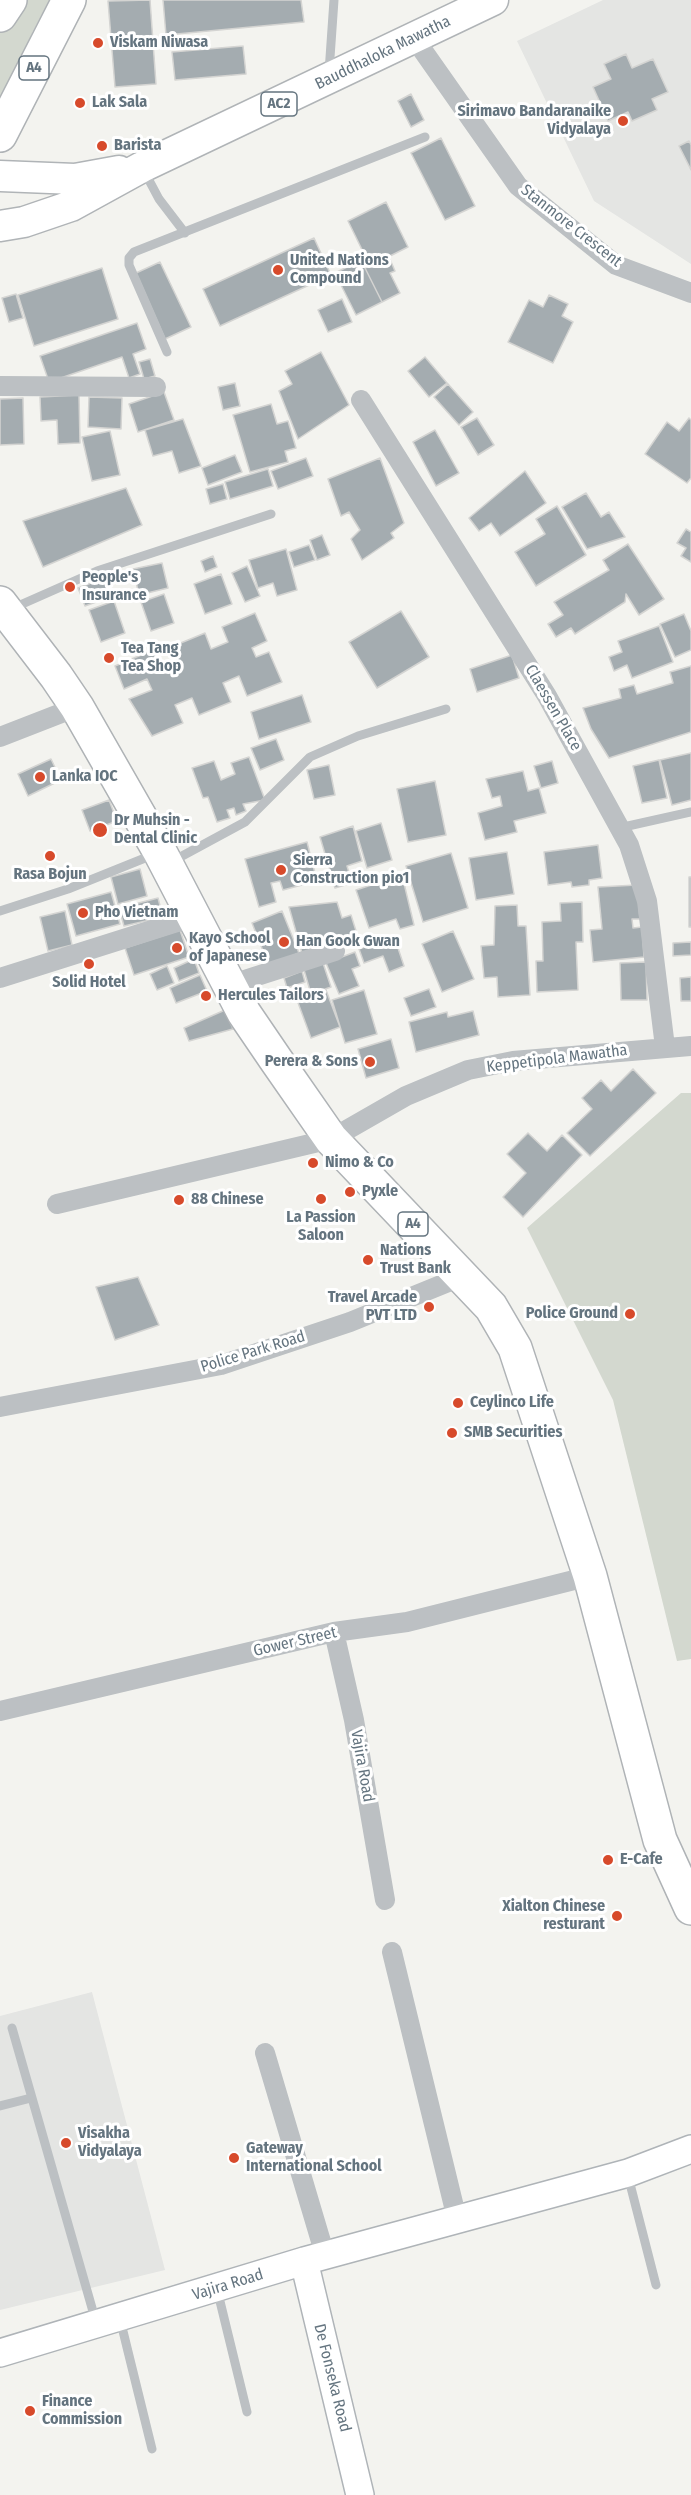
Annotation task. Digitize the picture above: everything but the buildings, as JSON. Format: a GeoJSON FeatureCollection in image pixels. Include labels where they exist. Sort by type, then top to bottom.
{"type":"FeatureCollection","features":[{"type":"Feature","properties":{"kind":"highway"},"geometry":{"type":"LineString","coordinates":[[0,15],[10,0]]}},
{"type":"Feature","properties":{"kind":"highway","name":"A4"},"geometry":{"type":"LineString","coordinates":[[0,135],[69,0]]}},
{"type":"Feature","properties":{"kind":"highway","name":"A4"},"geometry":{"type":"LineString","coordinates":[[3,607],[77,706],[163,858],[244,1013],[331,1139],[491,1307],[515,1348],[590,1576],[660,1840],[691,1908]]}},
{"type":"Feature","properties":{"kind":"main road","name":"Bauddhaloka Mawatha"},"geometry":{"type":"LineString","coordinates":[[0,226],[24,222],[71,206],[142,167],[494,0]]}},
{"type":"Feature","properties":{"kind":"main road","name":"Bauddhaloka Mawatha"},"geometry":{"type":"LineString","coordinates":[[0,177],[75,179],[142,167]]}},
{"type":"Feature","properties":{"kind":"main road","name":"Vajira Road"},"geometry":{"type":"LineString","coordinates":[[0,2354],[314,2258],[628,2173],[691,2150]]}},
{"type":"Feature","properties":{"kind":"main road","name":"De Fonseka Road"},"geometry":{"type":"LineString","coordinates":[[314,2258],[360,2495]]}},
{"type":"Feature","properties":{"kind":"street","name":"Stanmore Crescent"},"geometry":{"type":"LineString","coordinates":[[414,38],[518,186],[616,265],[691,293]]}},
{"type":"Feature","properties":{"kind":"street"},"geometry":{"type":"LineString","coordinates":[[0,386],[156,387]]}},
{"type":"Feature","properties":{"kind":"street","name":"Claessen Place"},"geometry":{"type":"LineString","coordinates":[[361,400],[547,696],[629,845],[647,901],[665,1047]]}},
{"type":"Feature","properties":{"kind":"street"},"geometry":{"type":"LineString","coordinates":[[0,737],[77,706]]}},
{"type":"Feature","properties":{"kind":"street"},"geometry":{"type":"LineString","coordinates":[[0,978],[193,917]]}},
{"type":"Feature","properties":{"kind":"street"},"geometry":{"type":"LineString","coordinates":[[229,985],[335,951]]}},
{"type":"Feature","properties":{"kind":"street","name":"Keppetipola Mawatha"},"geometry":{"type":"LineString","coordinates":[[57,1204],[331,1139],[406,1096],[468,1070],[513,1061],[691,1046]]}},
{"type":"Feature","properties":{"kind":"street","name":"Police Park Road"},"geometry":{"type":"LineString","coordinates":[[0,1407],[221,1365],[350,1322],[462,1276]]}},
{"type":"Feature","properties":{"kind":"street","name":"Gower Street"},"geometry":{"type":"LineString","coordinates":[[0,1711],[334,1632],[407,1622],[590,1576]]}},
{"type":"Feature","properties":{"kind":"street","name":"Vajira Road"},"geometry":{"type":"LineString","coordinates":[[334,1632],[354,1720],[385,1900]]}},
{"type":"Feature","properties":{"kind":"street"},"geometry":{"type":"LineString","coordinates":[[392,1952],[457,2219]]}},
{"type":"Feature","properties":{"kind":"street","name":"De Fonseka Road"},"geometry":{"type":"LineString","coordinates":[[265,2053],[314,2258]]}},
{"type":"Feature","properties":{"kind":"lane"},"geometry":{"type":"LineString","coordinates":[[328,80],[334,0]]}},
{"type":"Feature","properties":{"kind":"lane"},"geometry":{"type":"LineString","coordinates":[[167,351],[129,265],[129,258],[134,252],[425,137]]}},
{"type":"Feature","properties":{"kind":"lane"},"geometry":{"type":"LineString","coordinates":[[142,167],[159,199],[185,233]]}},
{"type":"Feature","properties":{"kind":"lane"},"geometry":{"type":"LineString","coordinates":[[3,607],[97,571],[271,514]]}},
{"type":"Feature","properties":{"kind":"lane"},"geometry":{"type":"LineString","coordinates":[[0,911],[163,858],[245,822],[310,757],[358,736],[446,709]]}},
{"type":"Feature","properties":{"kind":"lane"},"geometry":{"type":"LineString","coordinates":[[619,828],[691,812]]}},
{"type":"Feature","properties":{"kind":"lane"},"geometry":{"type":"LineString","coordinates":[[12,2028],[31,2098],[152,2449]]}},
{"type":"Feature","properties":{"kind":"lane"},"geometry":{"type":"LineString","coordinates":[[0,2106],[31,2098]]}},
{"type":"Feature","properties":{"kind":"lane"},"geometry":{"type":"LineString","coordinates":[[628,2173],[656,2285]]}},
{"type":"Feature","properties":{"kind":"lane"},"geometry":{"type":"LineString","coordinates":[[217,2289],[247,2412]]}},
{"type":"Feature","properties":{"kind":"shaded area"},"geometry":{"type":"Polygon","coordinates":[[[17,0],[50,0],[33,31],[0,105],[0,28],[17,0]]]}},
{"type":"Feature","properties":{"kind":"shaded area","name":"Sirimavo Bandaranaike Vidyalaya"},"geometry":{"type":"Polygon","coordinates":[[[603,0],[691,0],[691,264],[594,201],[517,41],[603,0]]]}},
{"type":"Feature","properties":{"kind":"shaded area","name":"Police Ground"},"geometry":{"type":"Polygon","coordinates":[[[681,1093],[691,1093],[691,1659],[677,1661],[613,1400],[527,1228],[681,1093]]]}},
{"type":"Feature","properties":{"kind":"shaded area","name":"Visakha Vidyalaya"},"geometry":{"type":"Polygon","coordinates":[[[92,1992],[165,2270],[0,2310],[0,2016],[92,1992]]]}},
{"type":"Feature","properties":{"kind":"place","name":"Viskam Niwasa"},"geometry":{"type":"Point","coordinates":[98,43]}},
{"type":"Feature","properties":{"kind":"place","name":"Lak Sala"},"geometry":{"type":"Point","coordinates":[80,103]}},
{"type":"Feature","properties":{"kind":"place","name":"Sirimavo Bandaranaike Vidyalaya"},"geometry":{"type":"Point","coordinates":[623,121]}},
{"type":"Feature","properties":{"kind":"place","name":"Barista"},"geometry":{"type":"Point","coordinates":[102,146]}},
{"type":"Feature","properties":{"kind":"place","name":"United Nations Compound"},"geometry":{"type":"Point","coordinates":[278,270]}},
{"type":"Feature","properties":{"kind":"place","name":"People's Insurance"},"geometry":{"type":"Point","coordinates":[70,587]}},
{"type":"Feature","properties":{"kind":"place","name":"Tea Tang Tea Shop"},"geometry":{"type":"Point","coordinates":[109,658]}},
{"type":"Feature","properties":{"kind":"place","name":"Lanka IOC"},"geometry":{"type":"Point","coordinates":[40,777]}},
{"type":"Feature","properties":{"kind":"place","name":"Dr Muhsin - Dental Clinic"},"geometry":{"type":"Point","coordinates":[100,830]}},
{"type":"Feature","properties":{"kind":"place","name":"Rasa Bojun"},"geometry":{"type":"Point","coordinates":[50,856]}},
{"type":"Feature","properties":{"kind":"place","name":"Sierra Construction pio1"},"geometry":{"type":"Point","coordinates":[281,870]}},
{"type":"Feature","properties":{"kind":"place","name":"Pho Vietnam"},"geometry":{"type":"Point","coordinates":[83,913]}},
{"type":"Feature","properties":{"kind":"place","name":"Han Gook Gwan"},"geometry":{"type":"Point","coordinates":[284,942]}},
{"type":"Feature","properties":{"kind":"place","name":"Kayo School of Japanese"},"geometry":{"type":"Point","coordinates":[177,948]}},
{"type":"Feature","properties":{"kind":"place","name":"Solid Hotel"},"geometry":{"type":"Point","coordinates":[89,964]}},
{"type":"Feature","properties":{"kind":"place","name":"Hercules Tailors"},"geometry":{"type":"Point","coordinates":[206,996]}},
{"type":"Feature","properties":{"kind":"place","name":"Perera & Sons"},"geometry":{"type":"Point","coordinates":[370,1062]}},
{"type":"Feature","properties":{"kind":"place","name":"Nimo & Co"},"geometry":{"type":"Point","coordinates":[313,1163]}},
{"type":"Feature","properties":{"kind":"place","name":"Pyxle"},"geometry":{"type":"Point","coordinates":[350,1192]}},
{"type":"Feature","properties":{"kind":"place","name":"La Passion Saloon"},"geometry":{"type":"Point","coordinates":[321,1199]}},
{"type":"Feature","properties":{"kind":"place","name":"88 Chinese"},"geometry":{"type":"Point","coordinates":[179,1200]}},
{"type":"Feature","properties":{"kind":"place","name":"Nations Trust Bank"},"geometry":{"type":"Point","coordinates":[368,1260]}},
{"type":"Feature","properties":{"kind":"place","name":"Travel Arcade PVT LTD"},"geometry":{"type":"Point","coordinates":[429,1307]}},
{"type":"Feature","properties":{"kind":"place","name":"Police Ground"},"geometry":{"type":"Point","coordinates":[630,1314]}},
{"type":"Feature","properties":{"kind":"place","name":"Ceylinco Life"},"geometry":{"type":"Point","coordinates":[458,1403]}},
{"type":"Feature","properties":{"kind":"place","name":"SMB Securities"},"geometry":{"type":"Point","coordinates":[452,1433]}},
{"type":"Feature","properties":{"kind":"place","name":"E-Cafe"},"geometry":{"type":"Point","coordinates":[608,1860]}},
{"type":"Feature","properties":{"kind":"place","name":"Xialton Chinese resturant"},"geometry":{"type":"Point","coordinates":[617,1916]}},
{"type":"Feature","properties":{"kind":"place","name":"Visakha Vidyalaya"},"geometry":{"type":"Point","coordinates":[66,2143]}},
{"type":"Feature","properties":{"kind":"place","name":"Gateway International School"},"geometry":{"type":"Point","coordinates":[234,2158]}},
{"type":"Feature","properties":{"kind":"place","name":"Finance Commission"},"geometry":{"type":"Point","coordinates":[30,2411]}}]}
